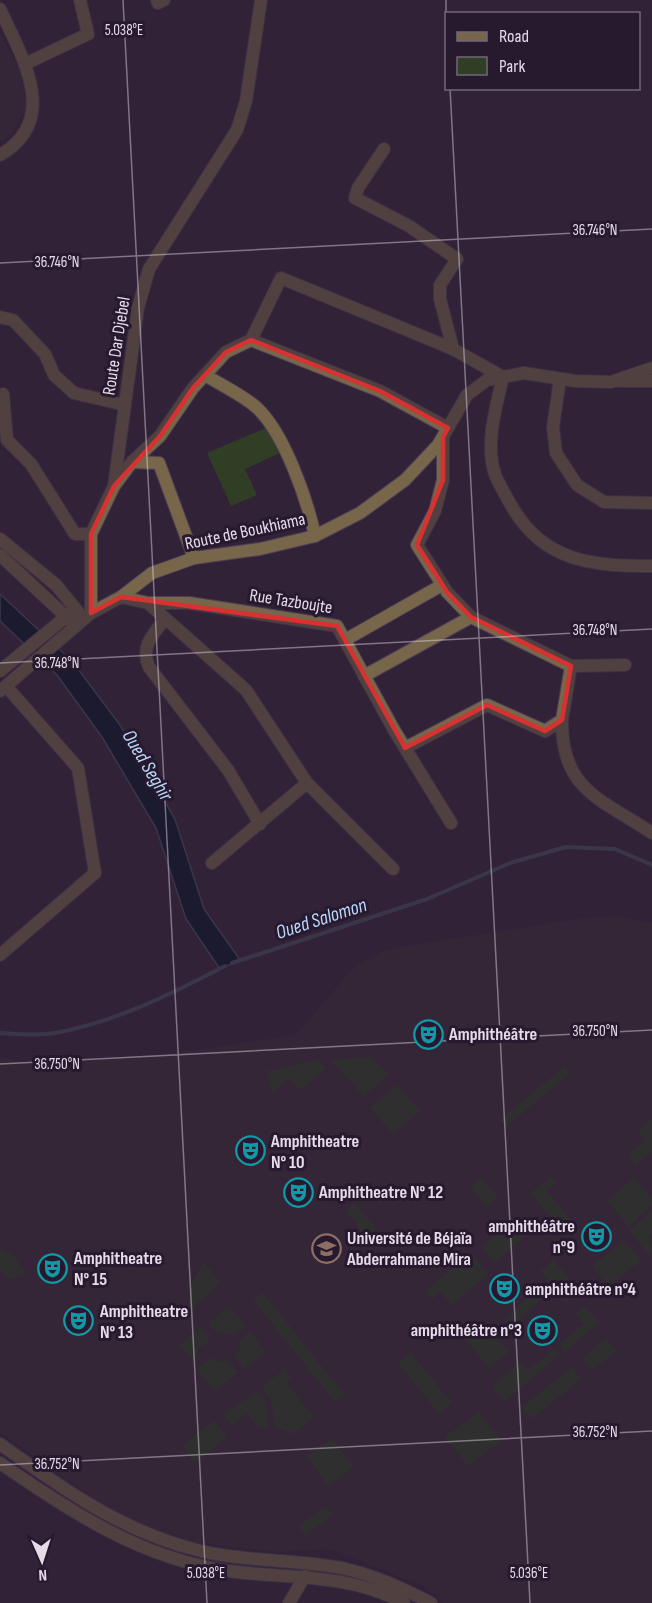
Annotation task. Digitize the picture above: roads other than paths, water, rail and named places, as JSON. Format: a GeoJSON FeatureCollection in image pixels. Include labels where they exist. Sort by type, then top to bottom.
{"type":"FeatureCollection","features":[{"type":"Feature","properties":{"kind":"street"},"geometry":{"type":"LineString","coordinates":[[25,63],[88,34],[80,0]]}},
{"type":"Feature","properties":{"kind":"street"},"geometry":{"type":"LineString","coordinates":[[157,0],[158,3],[164,0]]}},
{"type":"Feature","properties":{"kind":"street","name":"Route Dar Djebel"},"geometry":{"type":"LineString","coordinates":[[76,618],[91,534],[114,486],[138,308],[149,269],[237,130],[246,101],[256,2]]}},
{"type":"Feature","properties":{"kind":"street"},"geometry":{"type":"LineString","coordinates":[[0,9],[25,63],[32,92],[32,117],[27,130],[17,143],[0,155]]}},
{"type":"Feature","properties":{"kind":"street"},"geometry":{"type":"LineString","coordinates":[[384,149],[358,188],[355,198],[409,226],[457,259],[440,285],[440,299],[453,349]]}},
{"type":"Feature","properties":{"kind":"street"},"geometry":{"type":"LineString","coordinates":[[114,486],[132,462],[160,436],[225,352],[251,340],[281,278],[453,349],[503,377],[492,441],[495,475],[523,526],[547,548],[579,560],[615,566],[652,566]]}},
{"type":"Feature","properties":{"kind":"street"},"geometry":{"type":"LineString","coordinates":[[0,317],[13,320],[45,354],[54,375],[74,393],[125,405]]}},
{"type":"Feature","properties":{"kind":"street"},"geometry":{"type":"LineString","coordinates":[[251,340],[380,390],[445,432],[443,480],[435,511],[417,545],[442,585],[471,618],[571,666],[625,665]]}},
{"type":"Feature","properties":{"kind":"street","name":"Route de Boukhiama"},"geometry":{"type":"LineString","coordinates":[[2,669],[76,618],[121,597],[152,573],[194,558],[260,549],[315,536],[360,513],[405,480],[445,432],[467,395],[487,381],[524,373],[560,379],[611,382],[652,368]]}},
{"type":"Feature","properties":{"kind":"street"},"geometry":{"type":"LineString","coordinates":[[205,375],[255,406],[273,425],[308,504],[315,536]]}},
{"type":"Feature","properties":{"kind":"street"},"geometry":{"type":"LineString","coordinates":[[560,379],[553,427],[556,453],[577,484],[604,502],[652,503]]}},
{"type":"Feature","properties":{"kind":"street"},"geometry":{"type":"LineString","coordinates":[[611,382],[652,381]]}},
{"type":"Feature","properties":{"kind":"street"},"geometry":{"type":"LineString","coordinates":[[3,394],[4,443],[31,464],[75,534],[91,534]]}},
{"type":"Feature","properties":{"kind":"street"},"geometry":{"type":"LineString","coordinates":[[132,462],[159,463],[194,558]]}},
{"type":"Feature","properties":{"kind":"street"},"geometry":{"type":"LineString","coordinates":[[0,539],[56,585],[76,618]]}},
{"type":"Feature","properties":{"kind":"street"},"geometry":{"type":"LineString","coordinates":[[0,555],[76,618]]}},
{"type":"Feature","properties":{"kind":"street"},"geometry":{"type":"LineString","coordinates":[[345,640],[442,585]]}},
{"type":"Feature","properties":{"kind":"street","name":"Rue Tazboujte"},"geometry":{"type":"LineString","coordinates":[[121,597],[148,603],[189,603],[337,626],[405,748],[451,823]]}},
{"type":"Feature","properties":{"kind":"street"},"geometry":{"type":"LineString","coordinates":[[148,603],[246,690],[307,783],[393,869]]}},
{"type":"Feature","properties":{"kind":"street","name":"Route de Boukhiama"},"geometry":{"type":"LineString","coordinates":[[3,689],[66,636],[76,618]]}},
{"type":"Feature","properties":{"kind":"street"},"geometry":{"type":"LineString","coordinates":[[165,618],[146,644],[145,658],[149,667],[228,770],[260,825]]}},
{"type":"Feature","properties":{"kind":"street"},"geometry":{"type":"LineString","coordinates":[[364,676],[471,618]]}},
{"type":"Feature","properties":{"kind":"street"},"geometry":{"type":"LineString","coordinates":[[561,746],[562,720],[571,666]]}},
{"type":"Feature","properties":{"kind":"street"},"geometry":{"type":"LineString","coordinates":[[0,955],[95,873],[78,768],[3,689]]}},
{"type":"Feature","properties":{"kind":"street"},"geometry":{"type":"LineString","coordinates":[[405,748],[487,705],[545,731],[561,746],[583,789],[652,833]]}},
{"type":"Feature","properties":{"kind":"street"},"geometry":{"type":"LineString","coordinates":[[545,731],[562,720]]}},
{"type":"Feature","properties":{"kind":"street"},"geometry":{"type":"LineString","coordinates":[[212,863],[260,825],[307,783]]}},
{"type":"Feature","properties":{"kind":"street"},"geometry":{"type":"LineString","coordinates":[[0,1444],[75,1497],[135,1529],[167,1541],[233,1558],[340,1568],[382,1580],[431,1603]]}},
{"type":"Feature","properties":{"kind":"street"},"geometry":{"type":"LineString","coordinates":[[0,1463],[65,1509],[117,1536],[161,1554],[229,1571],[305,1576],[366,1588],[404,1603]]}},
{"type":"Feature","properties":{"kind":"street"},"geometry":{"type":"LineString","coordinates":[[229,1571],[233,1558]]}},
{"type":"Feature","properties":{"kind":"street"},"geometry":{"type":"LineString","coordinates":[[289,1603],[305,1576]]}},
{"type":"Feature","properties":{"kind":"water"},"geometry":{"type":"Polygon","coordinates":[[[0,594],[72,661],[120,725],[175,819],[204,909],[240,960],[220,969],[186,919],[156,828],[102,737],[57,675],[0,621],[0,594]]]}},
{"type":"Feature","properties":{"kind":"waterway","name":"Oued Salomon"},"geometry":{"type":"LineString","coordinates":[[232,963],[427,899],[510,863],[566,847],[615,849],[652,865]]}},
{"type":"Feature","properties":{"kind":"waterway","name":"Oued Salomon"},"geometry":{"type":"LineString","coordinates":[[0,1033],[48,1034],[100,1022],[164,997],[225,966]]}},
{"type":"Feature","properties":{"kind":"place","name":"Amphithéâtre"},"geometry":{"type":"Point","coordinates":[428,1034]}},
{"type":"Feature","properties":{"kind":"place","name":"Amphitheatre N° 10"},"geometry":{"type":"Point","coordinates":[250,1151]}},
{"type":"Feature","properties":{"kind":"place","name":"Amphitheatre N° 12"},"geometry":{"type":"Point","coordinates":[298,1192]}},
{"type":"Feature","properties":{"kind":"place","name":"amphithéâtre n°9"},"geometry":{"type":"Point","coordinates":[596,1236]}},
{"type":"Feature","properties":{"kind":"place","name":"Université de Béjaïa Abderrahmane Mira"},"geometry":{"type":"Point","coordinates":[326,1248]}},
{"type":"Feature","properties":{"kind":"place","name":"Amphitheatre N° 15"},"geometry":{"type":"Point","coordinates":[53,1268]}},
{"type":"Feature","properties":{"kind":"place","name":"amphithéâtre n°4"},"geometry":{"type":"Point","coordinates":[504,1289]}},
{"type":"Feature","properties":{"kind":"place","name":"Amphitheatre N° 13"},"geometry":{"type":"Point","coordinates":[79,1321]}},
{"type":"Feature","properties":{"kind":"place","name":"amphithéâtre n°3"},"geometry":{"type":"Point","coordinates":[543,1330]}},
{"type":"Feature","properties":{"kind":"water label","name":"Oued Seghir"},"geometry":{"type":"Point","coordinates":[148,765]}}]}
